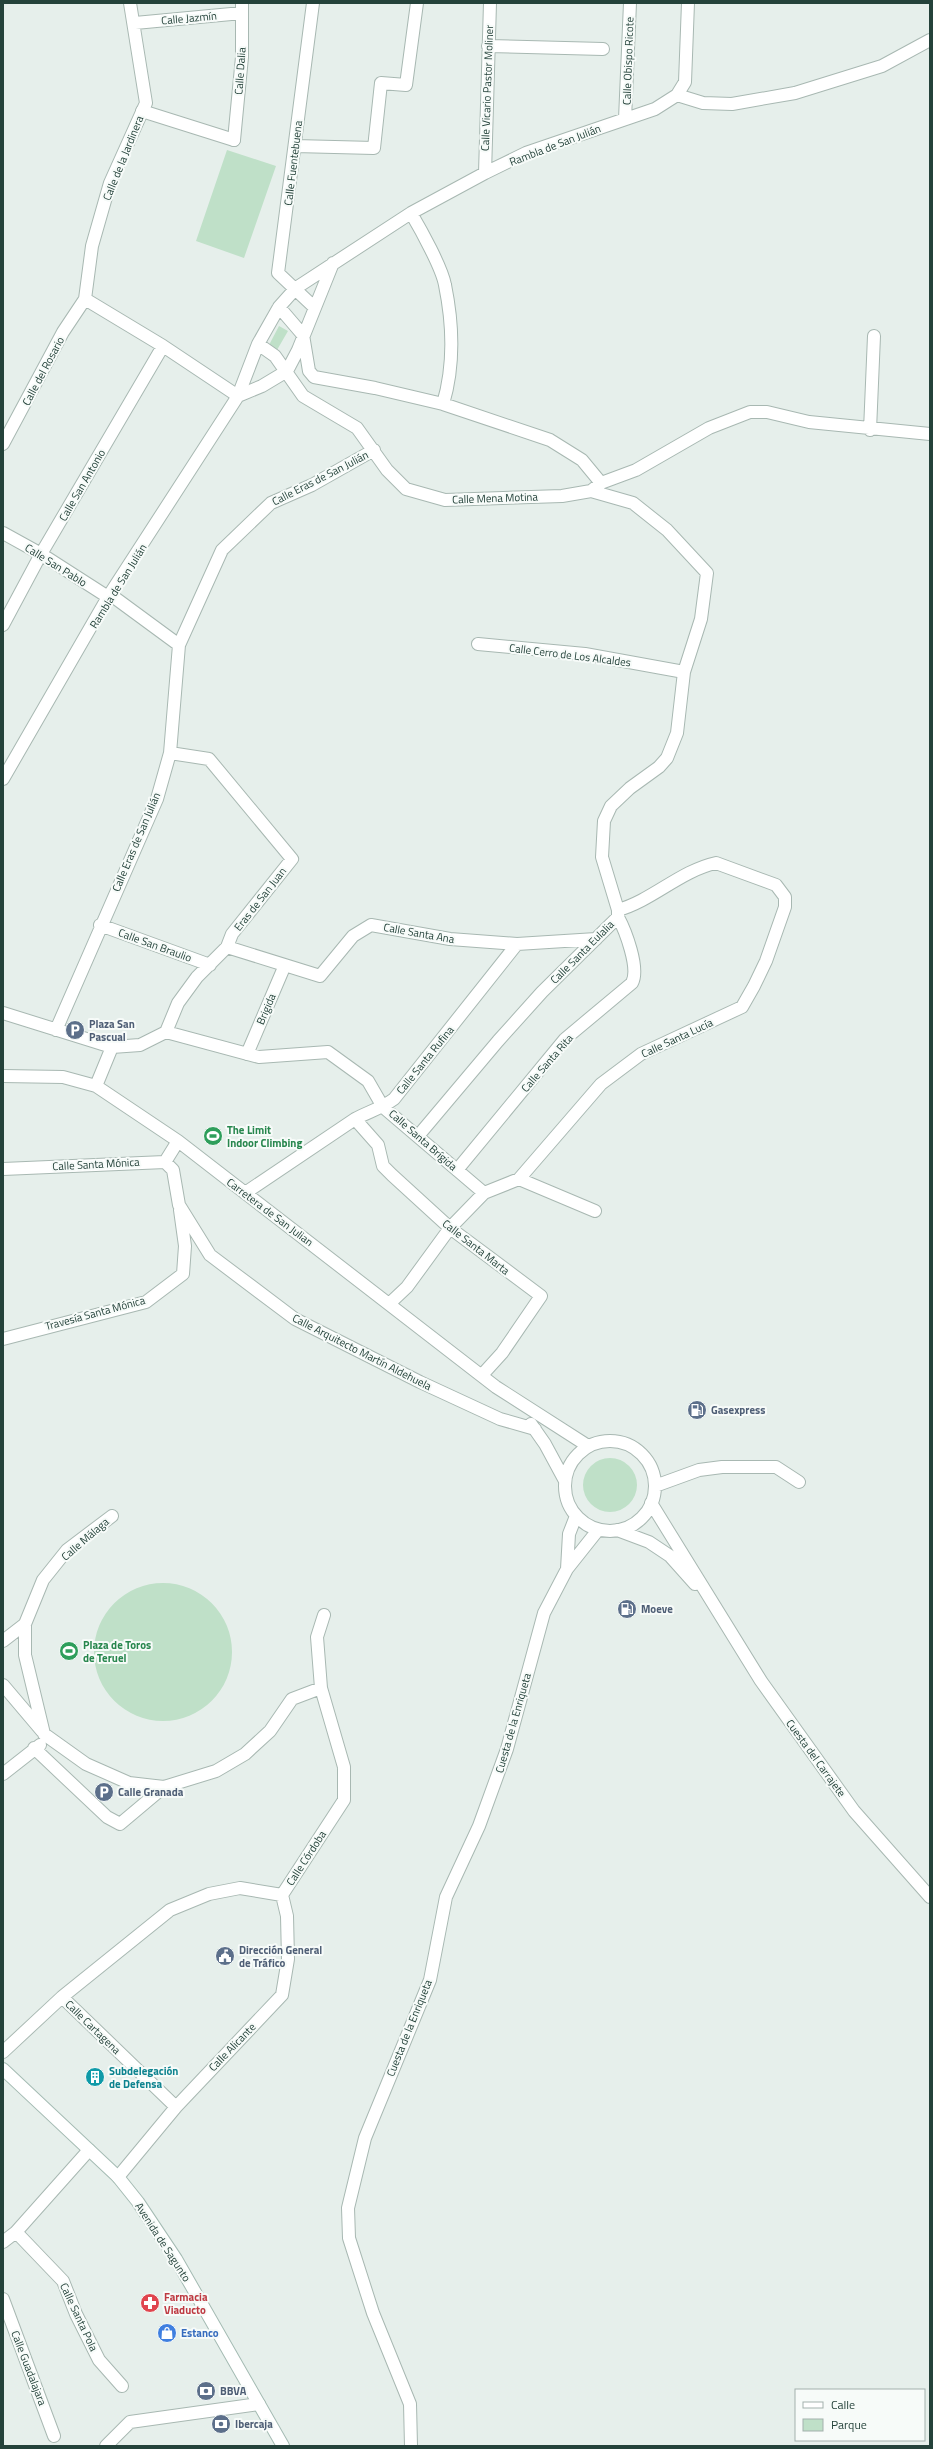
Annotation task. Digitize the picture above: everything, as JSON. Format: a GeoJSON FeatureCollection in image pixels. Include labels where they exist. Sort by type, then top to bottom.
{"type":"FeatureCollection","features":[{"type":"Feature","properties":{"kind":"street","name":"Calle de la Jardinera"},"geometry":{"type":"LineString","coordinates":[[85,299],[92,246],[110,183],[146,103],[135,23],[130,3]]}},
{"type":"Feature","properties":{"kind":"street","name":"Calle Fuentebuena"},"geometry":{"type":"LineString","coordinates":[[313,3],[278,273],[296,288],[314,307]]}},
{"type":"Feature","properties":{"kind":"street"},"geometry":{"type":"LineString","coordinates":[[295,146],[374,148],[381,83],[406,85],[417,3]]}},
{"type":"Feature","properties":{"kind":"street","name":"Calle Vicario Pastor Moliner"},"geometry":{"type":"LineString","coordinates":[[485,173],[490,3]]}},
{"type":"Feature","properties":{"kind":"street","name":"Calle Obispo Ricote"},"geometry":{"type":"LineString","coordinates":[[625,119],[630,3]]}},
{"type":"Feature","properties":{"kind":"street"},"geometry":{"type":"LineString","coordinates":[[688,3],[685,82],[677,95],[703,103],[732,104],[794,92],[882,66],[930,40]]}},
{"type":"Feature","properties":{"kind":"street","name":"Calle Jazmín"},"geometry":{"type":"LineString","coordinates":[[135,23],[242,8]]}},
{"type":"Feature","properties":{"kind":"street","name":"Calle Dalia"},"geometry":{"type":"LineString","coordinates":[[142,111],[234,140],[242,57],[242,8]]}},
{"type":"Feature","properties":{"kind":"street"},"geometry":{"type":"LineString","coordinates":[[488,46],[603,49]]}},
{"type":"Feature","properties":{"kind":"street","name":"Rambla de San Julián"},"geometry":{"type":"LineString","coordinates":[[3,779],[110,596],[238,396],[258,344],[279,307],[296,288],[411,213],[485,173],[526,153],[655,109],[677,95]]}},
{"type":"Feature","properties":{"kind":"street"},"geometry":{"type":"LineString","coordinates":[[411,213],[445,284],[450,324],[451,370],[443,404]]}},
{"type":"Feature","properties":{"kind":"street"},"geometry":{"type":"LineString","coordinates":[[85,299],[162,346],[238,396],[262,386],[287,371],[333,263]]}},
{"type":"Feature","properties":{"kind":"street","name":"Calle del Rosario"},"geometry":{"type":"LineString","coordinates":[[3,444],[63,332],[85,299]]}},
{"type":"Feature","properties":{"kind":"street"},"geometry":{"type":"LineString","coordinates":[[279,307],[303,335],[309,371],[314,377],[375,388],[443,404],[550,440],[582,460],[601,483]]}},
{"type":"Feature","properties":{"kind":"street"},"geometry":{"type":"LineString","coordinates":[[870,430],[874,336]]}},
{"type":"Feature","properties":{"kind":"street","name":"Calle Mena Motina"},"geometry":{"type":"LineString","coordinates":[[258,344],[275,356],[287,371],[303,396],[357,428],[387,470],[406,490],[445,500],[562,496],[591,490],[601,483],[636,470],[709,428],[750,412],[767,412],[809,422],[870,430],[930,434]]}},
{"type":"Feature","properties":{"kind":"street","name":"Calle San Antonio"},"geometry":{"type":"LineString","coordinates":[[3,625],[41,554],[162,346]]}},
{"type":"Feature","properties":{"kind":"street","name":"Calle Eras de San Julián"},"geometry":{"type":"LineString","coordinates":[[56,1030],[100,925],[157,799],[170,753],[179,645],[222,550],[271,503],[312,485],[374,450]]}},
{"type":"Feature","properties":{"kind":"street"},"geometry":{"type":"LineString","coordinates":[[591,490],[633,503],[667,530],[707,573],[701,619],[684,672],[677,733],[666,758],[611,806],[604,821],[602,857],[618,913]]}},
{"type":"Feature","properties":{"kind":"street","name":"Calle San Pablo"},"geometry":{"type":"LineString","coordinates":[[3,533],[110,596]]}},
{"type":"Feature","properties":{"kind":"street"},"geometry":{"type":"LineString","coordinates":[[110,596],[179,645]]}},
{"type":"Feature","properties":{"kind":"street","name":"Calle Cerro de Los Alcaldes"},"geometry":{"type":"LineString","coordinates":[[478,644],[585,654],[684,672]]}},
{"type":"Feature","properties":{"kind":"street","name":"Eras de San Juan"},"geometry":{"type":"LineString","coordinates":[[166,1032],[178,1003],[227,947],[232,934],[292,859],[209,759],[170,753]]}},
{"type":"Feature","properties":{"kind":"street","name":"Calle Santa Eulalia"},"geometry":{"type":"LineString","coordinates":[[418,1136],[498,1041],[542,992],[596,939],[618,913],[640,902],[689,873],[716,863],[776,885],[785,897]]}},
{"type":"Feature","properties":{"kind":"street","name":"Calle Santa Lucía"},"geometry":{"type":"LineString","coordinates":[[519,1179],[601,1084],[641,1054],[742,1007],[766,961],[785,907],[785,897]]}},
{"type":"Feature","properties":{"kind":"street","name":"Calle Santa Rita"},"geometry":{"type":"LineString","coordinates":[[457,1170],[565,1039],[632,982],[635,976],[628,938],[618,913]]}},
{"type":"Feature","properties":{"kind":"street","name":"Calle Santa Ana"},"geometry":{"type":"LineString","coordinates":[[227,947],[320,976],[353,936],[371,924],[450,939],[517,944]]}},
{"type":"Feature","properties":{"kind":"street","name":"Calle San Braulio"},"geometry":{"type":"LineString","coordinates":[[100,925],[210,965]]}},
{"type":"Feature","properties":{"kind":"street"},"geometry":{"type":"LineString","coordinates":[[517,944],[596,939]]}},
{"type":"Feature","properties":{"kind":"street","name":"Calle Santa Rufina"},"geometry":{"type":"LineString","coordinates":[[245,1193],[355,1119],[372,1110],[384,1106],[394,1099],[517,944]]}},
{"type":"Feature","properties":{"kind":"street","name":"Brigida"},"geometry":{"type":"LineString","coordinates":[[247,1054],[285,965]]}},
{"type":"Feature","properties":{"kind":"street"},"geometry":{"type":"LineString","coordinates":[[3,1013],[112,1047],[140,1045],[166,1032]]}},
{"type":"Feature","properties":{"kind":"street","name":"Calle Santa Brígida"},"geometry":{"type":"LineString","coordinates":[[166,1032],[258,1057],[328,1052],[368,1081],[384,1106],[484,1193]]}},
{"type":"Feature","properties":{"kind":"street"},"geometry":{"type":"LineString","coordinates":[[96,1086],[112,1047]]}},
{"type":"Feature","properties":{"kind":"street","name":"Carretera de San Julian"},"geometry":{"type":"LineString","coordinates":[[3,1076],[63,1077],[96,1086],[178,1141],[514,1400],[588,1446]]}},
{"type":"Feature","properties":{"kind":"street","name":"Calle Santa Marta"},"geometry":{"type":"LineString","coordinates":[[355,1119],[378,1145],[383,1166],[450,1228],[540,1296],[502,1353],[482,1375]]}},
{"type":"Feature","properties":{"kind":"street"},"geometry":{"type":"LineString","coordinates":[[164,1162],[178,1141]]}},
{"type":"Feature","properties":{"kind":"street","name":"Calle Santa Mónica"},"geometry":{"type":"LineString","coordinates":[[3,1169],[164,1162]]}},
{"type":"Feature","properties":{"kind":"street","name":"Calle Arquitecto Martín Aldehuela"},"geometry":{"type":"LineString","coordinates":[[164,1162],[173,1170],[179,1205],[210,1255],[295,1319],[420,1382],[500,1419],[535,1430]]}},
{"type":"Feature","properties":{"kind":"street"},"geometry":{"type":"LineString","coordinates":[[389,1304],[407,1288],[450,1228],[484,1193],[519,1179],[595,1211]]}},
{"type":"Feature","properties":{"kind":"street","name":"Travesía Santa Mónica"},"geometry":{"type":"LineString","coordinates":[[3,1339],[146,1302],[183,1274],[185,1246],[179,1205]]}},
{"type":"Feature","properties":{"kind":"street","name":"Carretera de San Julian"},"geometry":{"type":"LineString","coordinates":[[514,1400],[546,1444],[565,1481]]}},
{"type":"Feature","properties":{"kind":"street"},"geometry":{"type":"LineString","coordinates":[[603,1441],[619,1442],[633,1447],[645,1457],[652,1471],[655,1486],[651,1503],[637,1521],[631,1525],[617,1530],[598,1530],[576,1516],[569,1505],[565,1493],[565,1481],[568,1467],[577,1454],[588,1446],[603,1441]]}},
{"type":"Feature","properties":{"kind":"street"},"geometry":{"type":"LineString","coordinates":[[655,1486],[699,1470],[722,1467],[776,1467],[799,1482]]}},
{"type":"Feature","properties":{"kind":"street","name":"Cuesta del Carrajete"},"geometry":{"type":"LineString","coordinates":[[651,1503],[761,1681],[854,1811],[930,1897]]}},
{"type":"Feature","properties":{"kind":"street","name":"Calle Málaga"},"geometry":{"type":"LineString","coordinates":[[47,1737],[25,1655],[25,1624],[43,1580],[68,1550],[112,1516]]}},
{"type":"Feature","properties":{"kind":"street","name":"Cuesta de la Enriqueta"},"geometry":{"type":"LineString","coordinates":[[568,1569],[569,1534],[576,1516]]}},
{"type":"Feature","properties":{"kind":"street","name":"Cuesta de la Enriqueta"},"geometry":{"type":"LineString","coordinates":[[411,2446],[410,2404],[370,2305],[349,2238],[348,2208],[365,2138],[430,1980],[446,1897],[479,1826],[507,1749],[544,1613],[568,1569],[598,1530]]}},
{"type":"Feature","properties":{"kind":"street","name":"Cuesta del Carrajete"},"geometry":{"type":"LineString","coordinates":[[617,1530],[649,1542],[670,1556],[717,1609]]}},
{"type":"Feature","properties":{"kind":"street","name":"Calle Córdoba"},"geometry":{"type":"LineString","coordinates":[[3,2052],[62,1997],[170,1910],[209,1894],[240,1888],[282,1895],[344,1800],[344,1767],[321,1688],[317,1637],[324,1616]]}},
{"type":"Feature","properties":{"kind":"street"},"geometry":{"type":"LineString","coordinates":[[3,1641],[25,1624]]}},
{"type":"Feature","properties":{"kind":"street"},"geometry":{"type":"LineString","coordinates":[[3,1685],[47,1737],[86,1764],[129,1783],[164,1787]]}},
{"type":"Feature","properties":{"kind":"street"},"geometry":{"type":"LineString","coordinates":[[34,1748],[107,1817],[120,1824],[164,1787],[216,1771],[245,1754],[270,1731],[292,1699],[321,1688]]}},
{"type":"Feature","properties":{"kind":"street"},"geometry":{"type":"LineString","coordinates":[[3,1774],[47,1737]]}},
{"type":"Feature","properties":{"kind":"street","name":"Calle Alicante"},"geometry":{"type":"LineString","coordinates":[[118,2177],[176,2107],[282,1995],[288,1959],[287,1916],[282,1895]]}},
{"type":"Feature","properties":{"kind":"street","name":"Calle Cartagena"},"geometry":{"type":"LineString","coordinates":[[62,1997],[176,2107]]}},
{"type":"Feature","properties":{"kind":"street","name":"Avenida de Sagunto"},"geometry":{"type":"LineString","coordinates":[[3,2069],[118,2177],[138,2202],[176,2259],[283,2446]]}},
{"type":"Feature","properties":{"kind":"street"},"geometry":{"type":"LineString","coordinates":[[3,2242],[16,2232],[89,2150]]}},
{"type":"Feature","properties":{"kind":"street","name":"Calle Santa Pola"},"geometry":{"type":"LineString","coordinates":[[16,2232],[63,2281],[76,2314],[99,2360],[122,2386]]}},
{"type":"Feature","properties":{"kind":"street","name":"Calle Guadalajara"},"geometry":{"type":"LineString","coordinates":[[3,2299],[54,2436]]}},
{"type":"Feature","properties":{"kind":"street"},"geometry":{"type":"LineString","coordinates":[[106,2446],[130,2422],[259,2404]]}},
{"type":"Feature","properties":{"kind":"green space"},"geometry":{"type":"Polygon","coordinates":[[[227,150],[276,166],[244,258],[196,241],[227,150]]]}},
{"type":"Feature","properties":{"kind":"green space"},"geometry":{"type":"Polygon","coordinates":[[[279,326],[288,331],[277,350],[269,345],[279,326]]]}},
{"type":"Feature","properties":{"kind":"green space"},"geometry":{"type":"Polygon","coordinates":[[[605,1458],[615,1458],[625,1462],[633,1470],[637,1480],[637,1490],[633,1500],[625,1508],[615,1512],[605,1512],[595,1508],[587,1500],[583,1490],[583,1480],[587,1470],[595,1462],[605,1458]]]}},
{"type":"Feature","properties":{"kind":"green space"},"geometry":{"type":"Polygon","coordinates":[[[163,1583],[189,1588],[212,1603],[227,1626],[232,1652],[227,1678],[212,1701],[189,1716],[163,1721],[137,1716],[114,1701],[99,1678],[94,1652],[99,1626],[114,1603],[137,1588],[163,1583]]]}},
{"type":"Feature","properties":{"kind":"place","name":"Plaza San Pascual"},"geometry":{"type":"Point","coordinates":[75,1030]}},
{"type":"Feature","properties":{"kind":"place","name":"The Limit Indoor Climbing"},"geometry":{"type":"Point","coordinates":[213,1136]}},
{"type":"Feature","properties":{"kind":"place","name":"Gasexpress"},"geometry":{"type":"Point","coordinates":[697,1410]}},
{"type":"Feature","properties":{"kind":"place","name":"Moeve"},"geometry":{"type":"Point","coordinates":[627,1609]}},
{"type":"Feature","properties":{"kind":"place","name":"Plaza de Toros de Teruel"},"geometry":{"type":"Point","coordinates":[69,1651]}},
{"type":"Feature","properties":{"kind":"place","name":"Calle Granada"},"geometry":{"type":"Point","coordinates":[104,1792]}},
{"type":"Feature","properties":{"kind":"place","name":"Dirección General de Tráfico"},"geometry":{"type":"Point","coordinates":[225,1956]}},
{"type":"Feature","properties":{"kind":"place","name":"Subdelegación de Defensa"},"geometry":{"type":"Point","coordinates":[95,2077]}},
{"type":"Feature","properties":{"kind":"place","name":"Farmacia Viaducto"},"geometry":{"type":"Point","coordinates":[150,2303]}},
{"type":"Feature","properties":{"kind":"place","name":"Estanco"},"geometry":{"type":"Point","coordinates":[167,2333]}},
{"type":"Feature","properties":{"kind":"place","name":"BBVA"},"geometry":{"type":"Point","coordinates":[206,2391]}},
{"type":"Feature","properties":{"kind":"place","name":"Ibercaja"},"geometry":{"type":"Point","coordinates":[221,2424]}}]}
